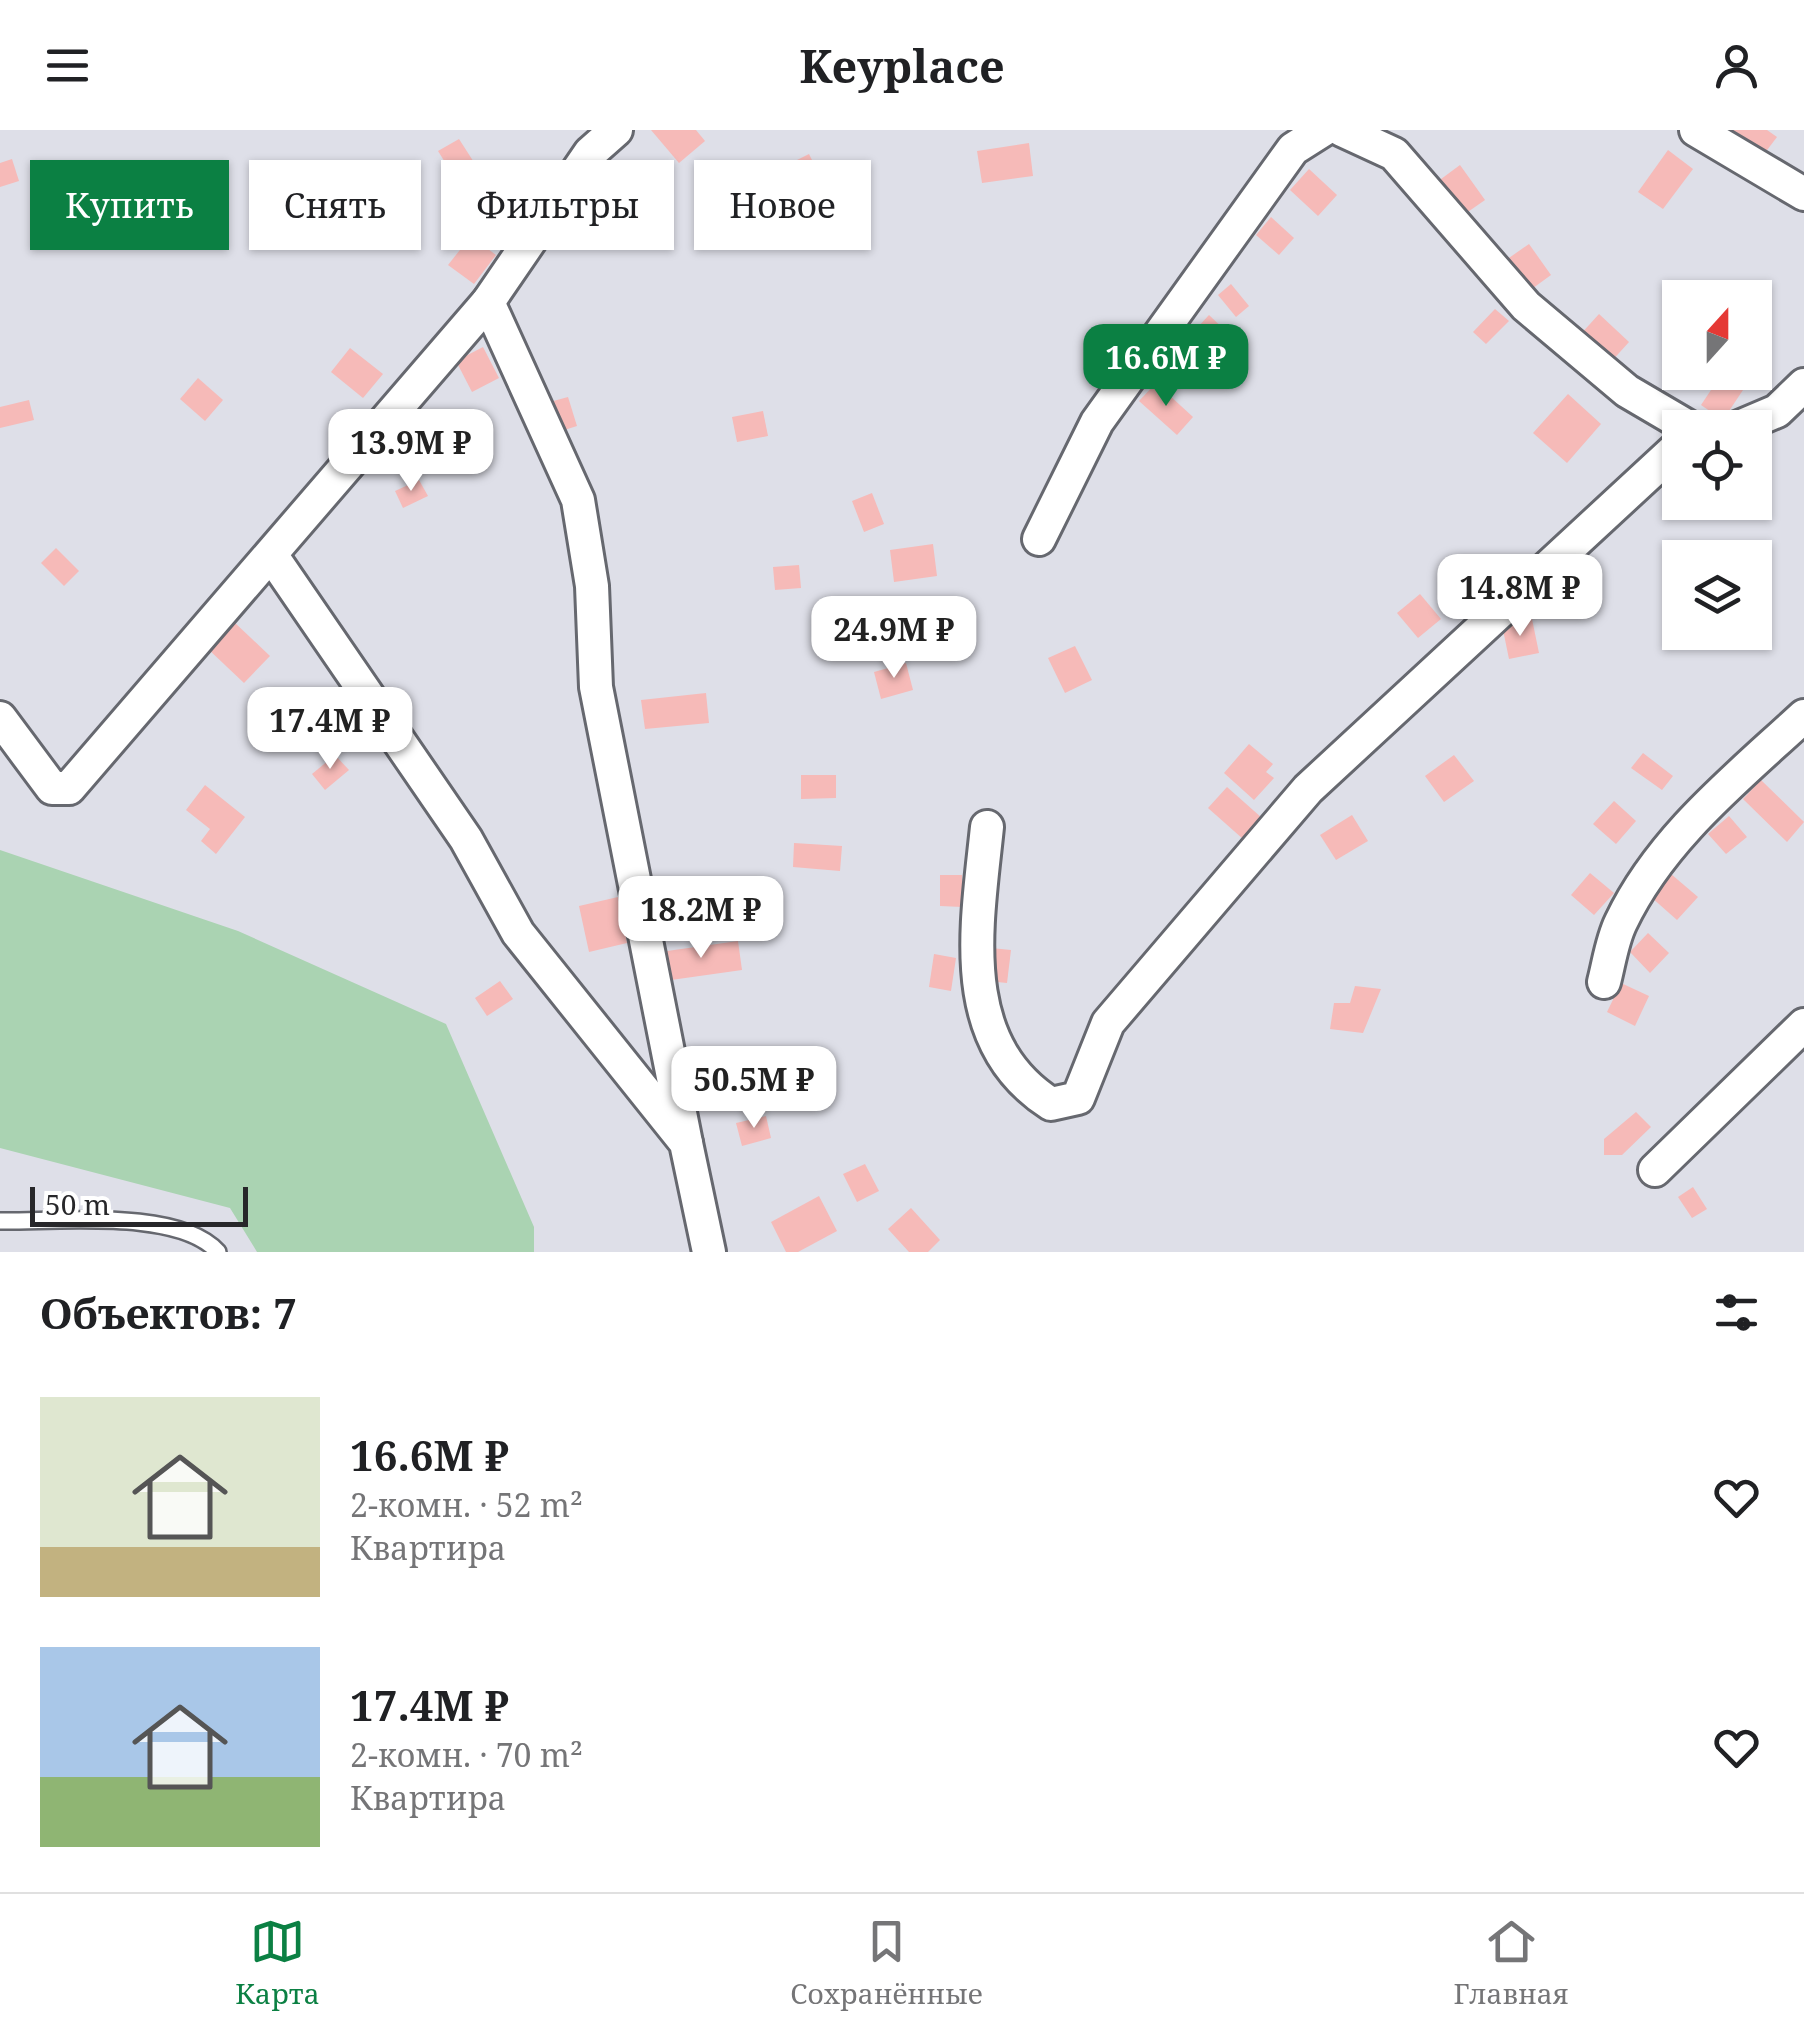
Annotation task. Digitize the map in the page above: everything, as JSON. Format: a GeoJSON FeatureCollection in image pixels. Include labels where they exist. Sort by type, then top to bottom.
{"type":"FeatureCollection","features":[{"type":"Feature","properties":{"kind":"street"},"geometry":{"type":"LineString","coordinates":[[0,718],[52,788],[69,788],[488,302],[590,152],[616,130]]}},
{"type":"Feature","properties":{"kind":"street"},"geometry":{"type":"LineString","coordinates":[[1039,539],[1097,422],[1293,149],[1323,130]]}},
{"type":"Feature","properties":{"kind":"street"},"geometry":{"type":"LineString","coordinates":[[1342,130],[1393,142],[1526,306],[1627,391],[1662,412]]}},
{"type":"Feature","properties":{"kind":"street"},"geometry":{"type":"LineString","coordinates":[[1696,130],[1804,194]]}},
{"type":"Feature","properties":{"kind":"street"},"geometry":{"type":"LineString","coordinates":[[488,302],[578,500],[592,586],[596,687],[709,1252]]}},
{"type":"Feature","properties":{"kind":"street"},"geometry":{"type":"LineString","coordinates":[[1772,413],[1804,385]]}},
{"type":"Feature","properties":{"kind":"street"},"geometry":{"type":"LineString","coordinates":[[987,828],[976,983],[986,1016],[1022,1086],[1051,1104],[1078,1098],[1108,1023],[1308,788],[1662,462]]}},
{"type":"Feature","properties":{"kind":"street"},"geometry":{"type":"LineString","coordinates":[[272,556],[466,839],[518,933],[686,1143]]}},
{"type":"Feature","properties":{"kind":"street"},"geometry":{"type":"LineString","coordinates":[[1604,982],[1619,925],[1649,875],[1694,818],[1804,716]]}},
{"type":"Feature","properties":{"kind":"street"},"geometry":{"type":"LineString","coordinates":[[1655,1170],[1804,1025]]}},
{"type":"Feature","properties":{"kind":"lane"},"geometry":{"type":"LineString","coordinates":[[0,1221],[166,1224],[210,1244],[218,1252]]}},
{"type":"Feature","properties":{"kind":"green space"},"geometry":{"type":"Polygon","coordinates":[[[0,850],[238,931],[446,1024],[534,1227],[534,1252],[257,1252],[230,1208],[0,1148],[0,850]]]}},
{"type":"Feature","properties":{"kind":"building"},"geometry":{"type":"Polygon","coordinates":[[[651,130],[696,130],[705,141],[679,163],[651,130]]]}},
{"type":"Feature","properties":{"kind":"building"},"geometry":{"type":"Polygon","coordinates":[[[1723,130],[1767,130],[1777,137],[1761,158],[1723,130]]]}},
{"type":"Feature","properties":{"kind":"building"},"geometry":{"type":"Polygon","coordinates":[[[459,139],[472,160],[444,160],[438,151],[459,139]]]}},
{"type":"Feature","properties":{"kind":"building"},"geometry":{"type":"Polygon","coordinates":[[[1029,143],[1033,176],[982,183],[977,151],[1029,143]]]}},
{"type":"Feature","properties":{"kind":"building"},"geometry":{"type":"Polygon","coordinates":[[[1668,150],[1693,169],[1663,209],[1638,192],[1668,150]]]}},
{"type":"Feature","properties":{"kind":"building"},"geometry":{"type":"Polygon","coordinates":[[[12,159],[19,181],[0,187],[0,163],[12,159]]]}},
{"type":"Feature","properties":{"kind":"building"},"geometry":{"type":"Polygon","coordinates":[[[1460,165],[1485,200],[1462,216],[1437,182],[1460,165]]]}},
{"type":"Feature","properties":{"kind":"building"},"geometry":{"type":"Polygon","coordinates":[[[1309,169],[1337,195],[1318,216],[1290,190],[1309,169]]]}},
{"type":"Feature","properties":{"kind":"building"},"geometry":{"type":"Polygon","coordinates":[[[1271,217],[1294,238],[1279,255],[1256,235],[1271,217]]]}},
{"type":"Feature","properties":{"kind":"building"},"geometry":{"type":"Polygon","coordinates":[[[1529,244],[1551,275],[1529,291],[1506,260],[1529,244]]]}},
{"type":"Feature","properties":{"kind":"building"},"geometry":{"type":"Polygon","coordinates":[[[460,250],[489,250],[496,255],[474,284],[448,265],[460,250]]]}},
{"type":"Feature","properties":{"kind":"building"},"geometry":{"type":"Polygon","coordinates":[[[1231,284],[1249,306],[1236,317],[1218,295],[1231,284]]]}},
{"type":"Feature","properties":{"kind":"building"},"geometry":{"type":"Polygon","coordinates":[[[1495,309],[1509,321],[1486,344],[1473,332],[1495,309]]]}},
{"type":"Feature","properties":{"kind":"building"},"geometry":{"type":"Polygon","coordinates":[[[1599,314],[1629,342],[1610,363],[1580,335],[1599,314]]]}},
{"type":"Feature","properties":{"kind":"building"},"geometry":{"type":"Polygon","coordinates":[[[1209,315],[1231,336],[1207,361],[1185,341],[1209,315]]]}},
{"type":"Feature","properties":{"kind":"building"},"geometry":{"type":"Polygon","coordinates":[[[483,347],[499,378],[472,392],[456,361],[483,347]]]}},
{"type":"Feature","properties":{"kind":"building"},"geometry":{"type":"Polygon","coordinates":[[[350,348],[383,374],[363,398],[331,372],[350,348]]]}},
{"type":"Feature","properties":{"kind":"building"},"geometry":{"type":"Polygon","coordinates":[[[198,378],[223,400],[205,421],[180,399],[198,378]]]}},
{"type":"Feature","properties":{"kind":"building"},"geometry":{"type":"Polygon","coordinates":[[[1156,383],[1193,417],[1177,435],[1139,401],[1156,383]]]}},
{"type":"Feature","properties":{"kind":"building"},"geometry":{"type":"Polygon","coordinates":[[[1711,390],[1743,390],[1730,410],[1708,410],[1701,405],[1711,390]]]}},
{"type":"Feature","properties":{"kind":"building"},"geometry":{"type":"Polygon","coordinates":[[[1568,394],[1601,424],[1567,463],[1533,433],[1568,394]]]}},
{"type":"Feature","properties":{"kind":"building"},"geometry":{"type":"Polygon","coordinates":[[[568,397],[577,426],[555,433],[546,403],[568,397]]]}},
{"type":"Feature","properties":{"kind":"building"},"geometry":{"type":"Polygon","coordinates":[[[29,400],[34,420],[0,428],[0,407],[29,400]]]}},
{"type":"Feature","properties":{"kind":"building"},"geometry":{"type":"Polygon","coordinates":[[[763,411],[768,436],[737,442],[732,417],[763,411]]]}},
{"type":"Feature","properties":{"kind":"building"},"geometry":{"type":"Polygon","coordinates":[[[419,480],[428,496],[403,508],[395,491],[419,480]]]}},
{"type":"Feature","properties":{"kind":"building"},"geometry":{"type":"Polygon","coordinates":[[[872,493],[884,524],[864,532],[852,501],[872,493]]]}},
{"type":"Feature","properties":{"kind":"building"},"geometry":{"type":"Polygon","coordinates":[[[933,544],[937,576],[894,582],[890,550],[933,544]]]}},
{"type":"Feature","properties":{"kind":"building"},"geometry":{"type":"Polygon","coordinates":[[[56,548],[79,571],[64,586],[41,563],[56,548]]]}},
{"type":"Feature","properties":{"kind":"building"},"geometry":{"type":"Polygon","coordinates":[[[799,565],[801,588],[775,590],[773,567],[799,565]]]}},
{"type":"Feature","properties":{"kind":"building"},"geometry":{"type":"Polygon","coordinates":[[[1420,594],[1441,619],[1418,638],[1397,613],[1420,594]]]}},
{"type":"Feature","properties":{"kind":"building"},"geometry":{"type":"Polygon","coordinates":[[[1532,619],[1539,653],[1509,659],[1502,625],[1532,619]]]}},
{"type":"Feature","properties":{"kind":"building"},"geometry":{"type":"Polygon","coordinates":[[[233,621],[270,656],[244,683],[207,648],[233,621]]]}},
{"type":"Feature","properties":{"kind":"building"},"geometry":{"type":"Polygon","coordinates":[[[1075,646],[1092,680],[1065,693],[1048,658],[1075,646]]]}},
{"type":"Feature","properties":{"kind":"building"},"geometry":{"type":"Polygon","coordinates":[[[906,663],[913,690],[881,699],[874,672],[906,663]]]}},
{"type":"Feature","properties":{"kind":"building"},"geometry":{"type":"Polygon","coordinates":[[[706,693],[709,723],[645,729],[641,700],[706,693]]]}},
{"type":"Feature","properties":{"kind":"building"},"geometry":{"type":"Polygon","coordinates":[[[1249,744],[1273,764],[1266,772],[1274,778],[1254,800],[1224,773],[1249,744]]]}},
{"type":"Feature","properties":{"kind":"building"},"geometry":{"type":"Polygon","coordinates":[[[1643,753],[1673,776],[1662,790],[1631,768],[1643,753]]]}},
{"type":"Feature","properties":{"kind":"building"},"geometry":{"type":"Polygon","coordinates":[[[335,755],[349,770],[325,790],[312,774],[335,755]]]}},
{"type":"Feature","properties":{"kind":"building"},"geometry":{"type":"Polygon","coordinates":[[[1454,755],[1474,781],[1444,802],[1425,776],[1454,755]]]}},
{"type":"Feature","properties":{"kind":"building"},"geometry":{"type":"Polygon","coordinates":[[[801,775],[836,775],[836,798],[801,799],[801,775]]]}},
{"type":"Feature","properties":{"kind":"building"},"geometry":{"type":"Polygon","coordinates":[[[1761,780],[1804,822],[1787,842],[1743,799],[1761,780]]]}},
{"type":"Feature","properties":{"kind":"building"},"geometry":{"type":"Polygon","coordinates":[[[205,785],[245,817],[216,854],[201,841],[210,829],[186,810],[205,785]]]}},
{"type":"Feature","properties":{"kind":"building"},"geometry":{"type":"Polygon","coordinates":[[[1227,787],[1262,818],[1243,839],[1208,808],[1227,787]]]}},
{"type":"Feature","properties":{"kind":"building"},"geometry":{"type":"Polygon","coordinates":[[[1614,801],[1636,821],[1616,844],[1593,824],[1614,801]]]}},
{"type":"Feature","properties":{"kind":"building"},"geometry":{"type":"Polygon","coordinates":[[[1352,815],[1368,841],[1336,860],[1320,835],[1352,815]]]}},
{"type":"Feature","properties":{"kind":"building"},"geometry":{"type":"Polygon","coordinates":[[[1729,816],[1747,837],[1726,854],[1708,834],[1729,816]]]}},
{"type":"Feature","properties":{"kind":"building"},"geometry":{"type":"Polygon","coordinates":[[[794,843],[842,846],[840,871],[793,867],[794,843]]]}},
{"type":"Feature","properties":{"kind":"building"},"geometry":{"type":"Polygon","coordinates":[[[1590,873],[1614,893],[1594,915],[1571,895],[1590,873]]]}},
{"type":"Feature","properties":{"kind":"building"},"geometry":{"type":"Polygon","coordinates":[[[1671,874],[1698,897],[1677,920],[1651,897],[1671,874]]]}},
{"type":"Feature","properties":{"kind":"building"},"geometry":{"type":"Polygon","coordinates":[[[940,875],[962,875],[962,907],[940,906],[940,875]]]}},
{"type":"Feature","properties":{"kind":"building"},"geometry":{"type":"Polygon","coordinates":[[[618,897],[627,943],[589,952],[579,906],[618,897]]]}},
{"type":"Feature","properties":{"kind":"building"},"geometry":{"type":"Polygon","coordinates":[[[1648,933],[1669,953],[1650,973],[1630,952],[1648,933]]]}},
{"type":"Feature","properties":{"kind":"building"},"geometry":{"type":"Polygon","coordinates":[[[738,941],[742,970],[664,981],[660,952],[738,941]]]}},
{"type":"Feature","properties":{"kind":"building"},"geometry":{"type":"Polygon","coordinates":[[[991,948],[1011,950],[1007,983],[987,981],[991,948]]]}},
{"type":"Feature","properties":{"kind":"building"},"geometry":{"type":"Polygon","coordinates":[[[934,954],[956,958],[951,991],[929,987],[934,954]]]}},
{"type":"Feature","properties":{"kind":"building"},"geometry":{"type":"Polygon","coordinates":[[[500,981],[513,999],[487,1016],[475,998],[500,981]]]}},
{"type":"Feature","properties":{"kind":"building"},"geometry":{"type":"Polygon","coordinates":[[[1621,983],[1649,996],[1635,1026],[1607,1012],[1621,983]]]}},
{"type":"Feature","properties":{"kind":"building"},"geometry":{"type":"Polygon","coordinates":[[[1355,986],[1381,989],[1363,1033],[1330,1029],[1334,1003],[1350,1003],[1355,986]]]}},
{"type":"Feature","properties":{"kind":"building"},"geometry":{"type":"Polygon","coordinates":[[[1636,1112],[1651,1127],[1622,1155],[1604,1155],[1604,1139],[1636,1112]]]}},
{"type":"Feature","properties":{"kind":"building"},"geometry":{"type":"Polygon","coordinates":[[[766,1116],[771,1138],[742,1146],[736,1123],[766,1116]]]}},
{"type":"Feature","properties":{"kind":"building"},"geometry":{"type":"Polygon","coordinates":[[[865,1164],[879,1191],[857,1202],[843,1174],[865,1164]]]}},
{"type":"Feature","properties":{"kind":"building"},"geometry":{"type":"Polygon","coordinates":[[[1693,1187],[1707,1209],[1692,1218],[1678,1197],[1693,1187]]]}},
{"type":"Feature","properties":{"kind":"building"},"geometry":{"type":"Polygon","coordinates":[[[819,1196],[837,1231],[798,1252],[786,1252],[771,1222],[819,1196]]]}},
{"type":"Feature","properties":{"kind":"building"},"geometry":{"type":"Polygon","coordinates":[[[911,1208],[940,1240],[928,1252],[909,1252],[888,1229],[911,1208]]]}}]}
